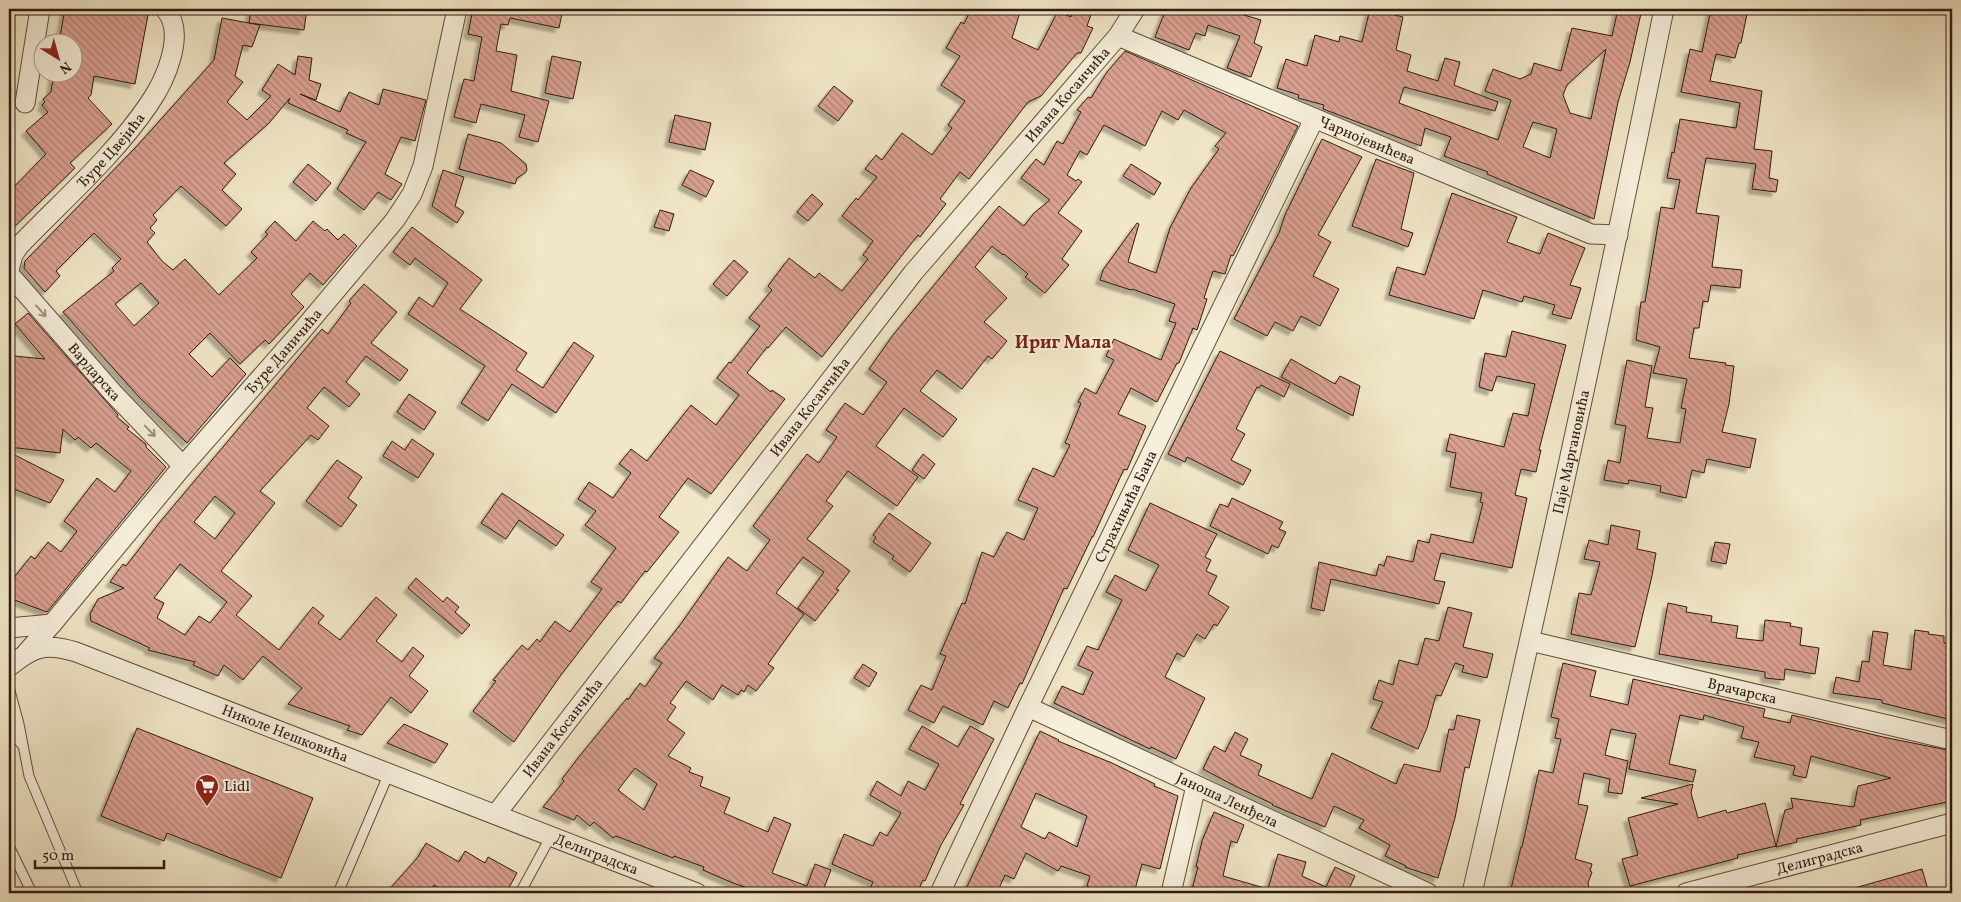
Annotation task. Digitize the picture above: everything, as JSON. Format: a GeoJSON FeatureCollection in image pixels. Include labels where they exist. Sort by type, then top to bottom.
{"type":"FeatureCollection","features":[{"type":"Feature","properties":{"kind":"street"},"geometry":{"type":"LineString","coordinates":[[25,103],[40,9]]}},
{"type":"Feature","properties":{"kind":"street","name":"Ђуре Даничића"},"geometry":{"type":"LineString","coordinates":[[27,652],[183,466],[395,220],[412,194],[423,166],[457,9]]}},
{"type":"Feature","properties":{"kind":"street","name":"Ивана Косанчића"},"geometry":{"type":"LineString","coordinates":[[496,814],[913,273],[1118,36],[1135,9]]}},
{"type":"Feature","properties":{"kind":"street","name":"Паје Маргановића"},"geometry":{"type":"LineString","coordinates":[[1472,893],[1530,641],[1618,234],[1664,9]]}},
{"type":"Feature","properties":{"kind":"street","name":"Ђуре Цвејића"},"geometry":{"type":"LineString","coordinates":[[9,270],[13,255],[19,246],[114,148],[149,104],[161,82],[174,46],[174,28],[166,10]]}},
{"type":"Feature","properties":{"kind":"street","name":"Чарнојевићева"},"geometry":{"type":"LineString","coordinates":[[1118,36],[1314,120],[1592,234],[1618,234]]}},
{"type":"Feature","properties":{"kind":"street","name":"Страхињића Бана"},"geometry":{"type":"LineString","coordinates":[[940,893],[1028,707],[1314,120]]}},
{"type":"Feature","properties":{"kind":"street","name":"Вардарска"},"geometry":{"type":"LineString","coordinates":[[9,274],[113,393],[183,466]]}},
{"type":"Feature","properties":{"kind":"street"},"geometry":{"type":"LineString","coordinates":[[9,667],[14,650],[13,638],[9,629],[52,624]]}},
{"type":"Feature","properties":{"kind":"street","name":"Николе Нешковића"},"geometry":{"type":"LineString","coordinates":[[52,624],[56,632],[76,652]]}},
{"type":"Feature","properties":{"kind":"street","name":"Врачарска"},"geometry":{"type":"LineString","coordinates":[[1530,641],[1952,740]]}},
{"type":"Feature","properties":{"kind":"street","name":"Николе Нешковића"},"geometry":{"type":"LineString","coordinates":[[9,667],[27,652],[54,647],[76,652],[496,814]]}},
{"type":"Feature","properties":{"kind":"street","name":"Јаноша Ленђела"},"geometry":{"type":"LineString","coordinates":[[1028,707],[1428,893]]}},
{"type":"Feature","properties":{"kind":"street"},"geometry":{"type":"LineString","coordinates":[[1171,893],[1196,786]]}},
{"type":"Feature","properties":{"kind":"street","name":"Делиградска"},"geometry":{"type":"LineString","coordinates":[[496,814],[697,893]]}},
{"type":"Feature","properties":{"kind":"street","name":"Делиградска"},"geometry":{"type":"LineString","coordinates":[[1686,893],[1952,823]]}},
{"type":"Feature","properties":{"kind":"lane"},"geometry":{"type":"LineString","coordinates":[[9,687],[29,776],[78,893]]}},
{"type":"Feature","properties":{"kind":"lane"},"geometry":{"type":"LineString","coordinates":[[9,727],[24,747]]}},
{"type":"Feature","properties":{"kind":"lane"},"geometry":{"type":"LineString","coordinates":[[338,893],[389,773]]}},
{"type":"Feature","properties":{"kind":"lane"},"geometry":{"type":"LineString","coordinates":[[520,893],[551,836]]}},
{"type":"Feature","properties":{"kind":"lane"},"geometry":{"type":"LineString","coordinates":[[9,846],[32,893]]}},
{"type":"Feature","properties":{"kind":"building"},"geometry":{"type":"Polygon","coordinates":[[[65,9],[113,9],[148,15],[135,84],[94,76],[91,95],[88,98],[112,124],[70,163],[75,168],[9,232],[9,192],[46,154],[26,131],[48,112],[42,105],[45,102],[43,99],[51,92],[52,82],[82,82],[82,32],[61,32],[65,9]]]}},
{"type":"Feature","properties":{"kind":"building"},"geometry":{"type":"Polygon","coordinates":[[[251,9],[307,9],[304,30],[249,23],[251,9]]]}},
{"type":"Feature","properties":{"kind":"building"},"geometry":{"type":"Polygon","coordinates":[[[473,9],[563,9],[559,28],[510,18],[508,25],[501,24],[496,51],[517,55],[511,91],[549,101],[538,142],[519,137],[525,115],[481,104],[476,123],[454,117],[464,79],[474,81],[482,37],[468,34],[473,9]]]}},
{"type":"Feature","properties":{"kind":"building"},"geometry":{"type":"Polygon","coordinates":[[[971,9],[1021,9],[1012,38],[1038,50],[1058,11],[1071,17],[1073,9],[1093,9],[1087,26],[1093,28],[1081,53],[1077,53],[1041,96],[1028,102],[969,179],[960,172],[940,199],[946,204],[920,237],[918,235],[822,357],[786,327],[767,347],[747,373],[771,392],[772,390],[785,399],[711,494],[688,478],[659,517],[679,532],[647,572],[645,571],[621,603],[618,601],[561,675],[514,742],[473,711],[496,681],[493,680],[522,645],[528,650],[537,639],[540,642],[555,621],[570,632],[602,589],[591,582],[616,548],[585,525],[596,511],[578,499],[589,482],[613,498],[631,473],[619,464],[631,449],[647,461],[691,405],[716,425],[739,395],[717,378],[760,326],[749,318],[772,290],[768,286],[789,258],[815,278],[819,273],[842,291],[868,259],[863,255],[873,241],[842,216],[856,198],[858,200],[877,177],[865,169],[876,155],[882,160],[902,133],[932,155],[952,128],[948,125],[965,101],[941,85],[960,56],[946,48],[961,22],[964,24],[971,9]]]}},
{"type":"Feature","properties":{"kind":"building"},"geometry":{"type":"Polygon","coordinates":[[[1166,9],[1224,9],[1261,20],[1254,43],[1262,47],[1251,77],[1227,68],[1240,36],[1208,25],[1205,36],[1196,33],[1189,50],[1155,37],[1166,9]]]}},
{"type":"Feature","properties":{"kind":"building"},"geometry":{"type":"Polygon","coordinates":[[[1370,9],[1388,9],[1387,13],[1403,17],[1396,50],[1411,55],[1407,71],[1438,81],[1445,58],[1460,62],[1454,85],[1498,102],[1495,111],[1404,87],[1399,103],[1498,140],[1511,100],[1485,91],[1493,69],[1520,79],[1531,74],[1534,63],[1561,71],[1572,28],[1612,36],[1618,9],[1642,9],[1630,62],[1618,102],[1594,219],[1487,174],[1488,172],[1444,156],[1451,137],[1425,128],[1421,146],[1323,109],[1324,105],[1298,98],[1299,95],[1277,88],[1286,59],[1307,66],[1315,35],[1339,42],[1340,36],[1362,42],[1370,9]],[[1606,49],[1567,85],[1563,95],[1570,113],[1591,119],[1606,49]],[[1533,122],[1523,147],[1550,158],[1557,129],[1533,122]]]}},
{"type":"Feature","properties":{"kind":"building"},"geometry":{"type":"Polygon","coordinates":[[[1711,9],[1733,13],[1734,9],[1748,9],[1741,43],[1739,43],[1735,58],[1716,54],[1710,81],[1762,91],[1754,149],[1772,151],[1769,178],[1778,180],[1776,192],[1752,189],[1756,164],[1706,158],[1696,213],[1719,216],[1712,267],[1742,270],[1740,288],[1711,285],[1708,302],[1703,301],[1699,328],[1694,328],[1689,358],[1726,363],[1725,365],[1734,366],[1729,404],[1722,432],[1756,439],[1750,468],[1707,459],[1704,473],[1692,470],[1686,498],[1660,492],[1661,486],[1629,480],[1628,484],[1604,480],[1608,460],[1620,463],[1626,426],[1615,424],[1627,360],[1652,366],[1645,407],[1653,408],[1647,438],[1680,443],[1686,409],[1681,408],[1687,379],[1653,373],[1660,347],[1636,340],[1641,302],[1645,302],[1661,207],[1674,209],[1680,180],[1667,178],[1680,119],[1736,128],[1740,103],[1681,92],[1690,49],[1702,52],[1711,9]]]}},
{"type":"Feature","properties":{"kind":"building"},"geometry":{"type":"Polygon","coordinates":[[[222,18],[260,25],[252,47],[243,45],[235,76],[243,82],[227,102],[247,120],[271,96],[262,90],[278,64],[295,75],[298,56],[312,58],[309,80],[321,84],[316,100],[300,94],[340,112],[349,92],[379,105],[383,89],[426,100],[415,141],[401,137],[385,174],[402,184],[391,200],[378,192],[364,210],[337,189],[366,142],[346,133],[348,130],[288,103],[290,98],[269,123],[224,163],[236,174],[222,190],[242,209],[226,226],[181,186],[153,215],[157,220],[150,228],[155,233],[147,242],[162,261],[173,270],[185,259],[219,295],[257,258],[251,252],[268,234],[265,232],[275,221],[296,241],[313,221],[325,231],[327,229],[338,240],[344,234],[357,246],[323,285],[310,273],[291,294],[304,307],[269,344],[265,340],[240,364],[210,333],[189,354],[212,377],[230,358],[246,374],[187,443],[139,397],[63,312],[114,271],[112,268],[121,259],[94,233],[56,271],[60,276],[45,292],[24,268],[25,261],[136,147],[214,60],[222,18]],[[141,283],[115,304],[134,326],[159,303],[141,283]]]}},
{"type":"Feature","properties":{"kind":"building"},"geometry":{"type":"Polygon","coordinates":[[[1125,51],[1298,126],[1233,256],[1231,255],[1225,274],[1213,271],[1204,298],[1207,299],[1197,330],[1193,328],[1179,363],[1177,363],[1157,402],[1131,388],[1118,414],[1146,426],[1127,470],[1124,469],[1067,589],[1064,588],[1022,684],[1020,683],[1008,708],[994,701],[983,725],[943,706],[934,723],[908,710],[921,685],[932,690],[946,656],[940,654],[962,603],[965,604],[982,552],[994,557],[1007,532],[1024,540],[1038,508],[1018,500],[1033,468],[1054,477],[1070,445],[1065,443],[1081,403],[1078,402],[1085,388],[1096,394],[1114,360],[1106,356],[1114,339],[1161,360],[1176,323],[1169,321],[1175,304],[1100,280],[1103,270],[1137,223],[1139,224],[1128,262],[1156,273],[1170,228],[1191,188],[1219,149],[1215,146],[1226,133],[1184,110],[1178,120],[1162,111],[1145,146],[1104,125],[1087,155],[1080,151],[1067,175],[1076,181],[1078,179],[1082,182],[1058,213],[1082,231],[1062,259],[1069,265],[1045,293],[1025,277],[1028,274],[992,246],[975,267],[1007,298],[984,322],[1007,341],[992,359],[988,356],[962,389],[937,370],[920,391],[957,419],[943,437],[904,408],[876,446],[918,477],[897,506],[848,471],[826,501],[833,506],[807,539],[850,571],[836,589],[839,590],[815,621],[798,608],[824,572],[803,557],[776,593],[804,614],[768,664],[774,668],[756,691],[748,685],[744,692],[741,690],[738,695],[722,685],[713,700],[686,681],[670,703],[676,707],[667,720],[685,733],[668,756],[691,768],[689,772],[703,777],[700,786],[730,798],[724,813],[768,832],[774,817],[791,824],[772,873],[807,886],[815,864],[831,870],[822,893],[763,893],[733,883],[703,870],[704,867],[674,856],[673,858],[616,836],[613,838],[594,822],[590,826],[577,815],[574,820],[543,807],[564,781],[562,779],[578,758],[627,698],[628,700],[640,683],[645,687],[662,663],[654,658],[728,557],[747,571],[770,540],[753,526],[807,454],[819,463],[837,437],[826,430],[845,403],[863,415],[887,382],[869,369],[893,335],[999,206],[1024,226],[1034,213],[1050,200],[1021,178],[1036,159],[1044,165],[1057,141],[1063,144],[1081,112],[1077,110],[1088,97],[1091,98],[1107,72],[1125,51]],[[635,768],[618,790],[644,810],[657,784],[635,768]]]}},
{"type":"Feature","properties":{"kind":"building"},"geometry":{"type":"Polygon","coordinates":[[[552,56],[581,62],[573,99],[545,93],[552,56]]]}},
{"type":"Feature","properties":{"kind":"building"},"geometry":{"type":"Polygon","coordinates":[[[834,86],[853,101],[838,121],[818,106],[834,86]]]}},
{"type":"Feature","properties":{"kind":"building"},"geometry":{"type":"Polygon","coordinates":[[[675,115],[711,123],[705,150],[669,142],[675,115]]]}},
{"type":"Feature","properties":{"kind":"building"},"geometry":{"type":"Polygon","coordinates":[[[468,134],[501,143],[526,164],[527,170],[517,178],[515,184],[459,169],[468,134]]]}},
{"type":"Feature","properties":{"kind":"building"},"geometry":{"type":"Polygon","coordinates":[[[1322,139],[1362,157],[1318,235],[1331,242],[1313,276],[1339,289],[1320,326],[1301,316],[1293,331],[1275,322],[1267,336],[1234,319],[1279,233],[1285,215],[1322,139]]]}},
{"type":"Feature","properties":{"kind":"building"},"geometry":{"type":"Polygon","coordinates":[[[1376,159],[1414,173],[1401,229],[1413,233],[1408,247],[1352,226],[1376,159]]]}},
{"type":"Feature","properties":{"kind":"building"},"geometry":{"type":"Polygon","coordinates":[[[308,164],[331,183],[316,201],[293,182],[308,164]]]}},
{"type":"Feature","properties":{"kind":"building"},"geometry":{"type":"Polygon","coordinates":[[[1131,164],[1161,183],[1154,195],[1123,176],[1131,164]]]}},
{"type":"Feature","properties":{"kind":"building"},"geometry":{"type":"Polygon","coordinates":[[[443,170],[464,177],[455,206],[464,212],[457,223],[432,206],[443,170]]]}},
{"type":"Feature","properties":{"kind":"building"},"geometry":{"type":"Polygon","coordinates":[[[690,170],[714,181],[706,197],[682,185],[690,170]]]}},
{"type":"Feature","properties":{"kind":"building"},"geometry":{"type":"Polygon","coordinates":[[[1452,193],[1517,217],[1507,242],[1540,254],[1548,233],[1585,248],[1570,285],[1581,288],[1571,319],[1552,314],[1555,305],[1524,296],[1522,302],[1483,290],[1474,319],[1389,295],[1397,267],[1425,275],[1452,193]]]}},
{"type":"Feature","properties":{"kind":"building"},"geometry":{"type":"Polygon","coordinates":[[[812,194],[823,204],[808,221],[797,212],[812,194]]]}},
{"type":"Feature","properties":{"kind":"building"},"geometry":{"type":"Polygon","coordinates":[[[660,210],[674,214],[669,231],[654,227],[660,210]]]}},
{"type":"Feature","properties":{"kind":"building"},"geometry":{"type":"Polygon","coordinates":[[[412,227],[482,280],[460,309],[527,353],[516,370],[543,388],[574,342],[594,356],[556,413],[512,384],[488,421],[461,403],[485,366],[408,314],[419,297],[433,307],[448,283],[415,258],[410,265],[393,252],[412,227]]]}},
{"type":"Feature","properties":{"kind":"building"},"geometry":{"type":"Polygon","coordinates":[[[734,260],[748,272],[727,296],[713,284],[734,260]]]}},
{"type":"Feature","properties":{"kind":"building"},"geometry":{"type":"Polygon","coordinates":[[[364,284],[397,312],[371,343],[408,370],[400,381],[366,356],[346,382],[360,394],[349,407],[324,387],[307,408],[329,426],[318,440],[311,435],[260,491],[275,503],[221,571],[252,596],[236,615],[279,650],[313,607],[324,616],[318,623],[340,640],[376,597],[397,615],[376,641],[402,662],[413,647],[424,656],[409,676],[428,691],[411,713],[391,697],[362,735],[347,730],[350,726],[288,704],[302,688],[263,656],[243,680],[224,665],[218,676],[193,665],[195,662],[148,650],[150,648],[91,621],[90,614],[98,599],[124,588],[110,582],[123,564],[126,566],[160,522],[322,329],[328,334],[351,303],[349,301],[364,284]],[[215,496],[194,522],[215,539],[235,513],[215,496]],[[180,564],[154,598],[164,603],[157,618],[185,635],[199,616],[210,623],[227,602],[180,564]]]}},
{"type":"Feature","properties":{"kind":"building"},"geometry":{"type":"Polygon","coordinates":[[[28,313],[118,415],[117,417],[129,427],[127,429],[146,444],[146,447],[166,467],[47,612],[9,598],[9,584],[31,556],[35,559],[48,542],[61,552],[77,531],[64,521],[97,478],[115,492],[131,471],[96,443],[91,448],[78,437],[75,440],[63,429],[60,453],[9,447],[9,403],[14,356],[45,359],[15,324],[28,313]]]}},
{"type":"Feature","properties":{"kind":"building"},"geometry":{"type":"Polygon","coordinates":[[[1512,331],[1566,345],[1539,450],[1541,450],[1536,472],[1521,469],[1515,495],[1527,498],[1512,568],[1441,553],[1434,580],[1445,582],[1439,604],[1331,579],[1324,611],[1311,608],[1319,562],[1376,576],[1379,564],[1384,566],[1387,556],[1413,562],[1418,540],[1429,543],[1431,534],[1473,543],[1483,503],[1480,502],[1482,493],[1450,487],[1456,453],[1446,451],[1450,434],[1504,447],[1513,413],[1528,416],[1535,384],[1497,376],[1492,391],[1479,387],[1485,353],[1506,357],[1512,331]]]}},
{"type":"Feature","properties":{"kind":"building"},"geometry":{"type":"Polygon","coordinates":[[[1220,351],[1290,384],[1284,397],[1261,385],[1259,388],[1257,387],[1236,429],[1245,434],[1231,460],[1251,470],[1243,485],[1187,457],[1185,462],[1168,454],[1220,351]]]}},
{"type":"Feature","properties":{"kind":"building"},"geometry":{"type":"Polygon","coordinates":[[[1291,359],[1335,384],[1340,376],[1360,386],[1353,416],[1281,377],[1291,359]]]}},
{"type":"Feature","properties":{"kind":"building"},"geometry":{"type":"Polygon","coordinates":[[[409,394],[436,412],[424,430],[397,412],[409,394]]]}},
{"type":"Feature","properties":{"kind":"building"},"geometry":{"type":"Polygon","coordinates":[[[412,439],[434,454],[418,478],[383,456],[392,441],[405,450],[412,439]]]}},
{"type":"Feature","properties":{"kind":"building"},"geometry":{"type":"Polygon","coordinates":[[[9,452],[64,480],[50,503],[9,487],[9,452]]]}},
{"type":"Feature","properties":{"kind":"building"},"geometry":{"type":"Polygon","coordinates":[[[923,454],[935,464],[924,479],[912,470],[923,454]]]}},
{"type":"Feature","properties":{"kind":"building"},"geometry":{"type":"Polygon","coordinates":[[[337,460],[362,477],[348,498],[357,505],[341,527],[306,501],[337,460]]]}},
{"type":"Feature","properties":{"kind":"building"},"geometry":{"type":"Polygon","coordinates":[[[502,493],[564,535],[556,546],[519,520],[506,539],[481,523],[502,493]]]}},
{"type":"Feature","properties":{"kind":"building"},"geometry":{"type":"Polygon","coordinates":[[[1232,498],[1283,522],[1279,529],[1286,532],[1278,548],[1272,545],[1268,554],[1210,526],[1220,504],[1228,507],[1232,498]]]}},
{"type":"Feature","properties":{"kind":"building"},"geometry":{"type":"Polygon","coordinates":[[[1150,503],[1217,534],[1205,557],[1211,560],[1206,571],[1217,576],[1208,594],[1229,607],[1217,626],[1214,624],[1205,639],[1197,634],[1184,657],[1177,653],[1165,677],[1205,698],[1176,759],[1151,747],[1150,749],[1054,703],[1062,686],[1083,695],[1093,672],[1078,665],[1087,646],[1098,650],[1122,600],[1106,592],[1115,575],[1146,591],[1159,565],[1128,550],[1150,503]]]}},
{"type":"Feature","properties":{"kind":"building"},"geometry":{"type":"Polygon","coordinates":[[[889,513],[931,543],[910,572],[892,559],[894,556],[873,542],[876,537],[873,535],[889,513]]]}},
{"type":"Feature","properties":{"kind":"building"},"geometry":{"type":"Polygon","coordinates":[[[1611,525],[1640,531],[1637,549],[1656,553],[1635,647],[1571,634],[1579,593],[1591,595],[1600,562],[1584,559],[1589,540],[1608,545],[1611,525]]]}},
{"type":"Feature","properties":{"kind":"building"},"geometry":{"type":"Polygon","coordinates":[[[1715,542],[1730,544],[1726,564],[1711,561],[1715,542]]]}},
{"type":"Feature","properties":{"kind":"building"},"geometry":{"type":"Polygon","coordinates":[[[416,578],[443,602],[447,597],[459,607],[455,612],[470,625],[462,634],[408,588],[416,578]]]}},
{"type":"Feature","properties":{"kind":"building"},"geometry":{"type":"Polygon","coordinates":[[[1668,603],[1687,607],[1686,612],[1712,616],[1711,622],[1738,626],[1736,638],[1763,641],[1765,620],[1791,623],[1790,626],[1802,628],[1800,645],[1819,648],[1815,674],[1785,669],[1784,680],[1765,678],[1765,672],[1659,654],[1668,603]]]}},
{"type":"Feature","properties":{"kind":"building"},"geometry":{"type":"Polygon","coordinates":[[[1448,607],[1472,613],[1463,647],[1493,654],[1487,678],[1462,672],[1464,666],[1455,663],[1441,696],[1436,695],[1427,728],[1418,749],[1371,728],[1383,702],[1373,699],[1379,680],[1393,685],[1399,660],[1418,665],[1425,638],[1439,641],[1448,607]]]}},
{"type":"Feature","properties":{"kind":"building"},"geometry":{"type":"Polygon","coordinates":[[[1915,630],[1944,636],[1944,643],[1952,644],[1952,720],[1882,703],[1882,700],[1833,693],[1836,677],[1859,682],[1862,661],[1869,662],[1873,631],[1888,633],[1883,665],[1911,670],[1915,630]]]}},
{"type":"Feature","properties":{"kind":"building"},"geometry":{"type":"Polygon","coordinates":[[[1563,663],[1596,671],[1590,696],[1628,705],[1633,679],[1765,709],[1763,717],[1790,723],[1792,715],[1952,751],[1950,769],[1952,801],[1860,820],[1861,825],[1796,839],[1797,842],[1776,847],[1785,810],[1793,808],[1791,798],[1854,807],[1858,786],[1891,778],[1811,756],[1806,778],[1793,775],[1795,766],[1754,757],[1759,742],[1741,738],[1744,727],[1704,715],[1703,720],[1680,715],[1669,764],[1696,770],[1693,782],[1629,769],[1636,734],[1611,729],[1605,755],[1628,761],[1622,794],[1608,792],[1610,779],[1584,773],[1578,804],[1588,806],[1575,859],[1592,864],[1590,871],[1592,872],[1588,883],[1590,893],[1510,893],[1539,770],[1553,773],[1561,739],[1555,738],[1559,719],[1551,717],[1563,663]]]}},
{"type":"Feature","properties":{"kind":"building"},"geometry":{"type":"Polygon","coordinates":[[[863,664],[877,673],[869,687],[854,678],[863,664]]]}},
{"type":"Feature","properties":{"kind":"building"},"geometry":{"type":"Polygon","coordinates":[[[1457,715],[1480,720],[1469,768],[1465,767],[1455,818],[1438,878],[1405,867],[1385,856],[1390,845],[1359,828],[1364,820],[1334,806],[1325,827],[1272,805],[1203,769],[1214,746],[1225,752],[1235,732],[1248,739],[1240,755],[1262,765],[1258,775],[1312,799],[1332,753],[1396,784],[1404,764],[1440,772],[1449,729],[1454,730],[1457,715]]]}},
{"type":"Feature","properties":{"kind":"building"},"geometry":{"type":"Polygon","coordinates":[[[404,724],[448,744],[435,763],[387,743],[404,724]]]}},
{"type":"Feature","properties":{"kind":"building"},"geometry":{"type":"Polygon","coordinates":[[[922,726],[958,747],[970,726],[994,739],[960,804],[964,805],[917,893],[868,893],[873,882],[832,864],[844,834],[873,846],[880,832],[887,836],[901,813],[870,795],[877,781],[901,796],[908,781],[925,790],[939,764],[909,749],[922,726]]]}},
{"type":"Feature","properties":{"kind":"building","name":"Lidl"},"geometry":{"type":"Polygon","coordinates":[[[137,728],[313,798],[281,878],[167,833],[164,841],[101,816],[137,728]]]}},
{"type":"Feature","properties":{"kind":"building"},"geometry":{"type":"Polygon","coordinates":[[[1040,731],[1058,741],[1112,763],[1155,784],[1154,786],[1178,796],[1160,869],[1142,864],[1134,893],[1100,893],[1087,886],[1090,876],[1061,866],[1058,871],[1026,853],[1014,879],[1005,875],[997,893],[964,893],[1040,731]],[[1036,793],[1021,827],[1045,839],[1049,832],[1077,847],[1087,816],[1036,793]]]}},
{"type":"Feature","properties":{"kind":"building"},"geometry":{"type":"Polygon","coordinates":[[[1693,784],[1691,793],[1698,818],[1726,810],[1727,813],[1765,803],[1776,846],[1737,855],[1738,858],[1630,886],[1622,859],[1638,855],[1628,818],[1678,804],[1641,798],[1693,784]]]}},
{"type":"Feature","properties":{"kind":"building"},"geometry":{"type":"Polygon","coordinates":[[[1214,812],[1244,825],[1237,843],[1231,841],[1223,876],[1268,889],[1278,854],[1306,862],[1302,876],[1326,887],[1335,867],[1355,876],[1347,893],[1191,893],[1202,841],[1214,812]]]}},
{"type":"Feature","properties":{"kind":"building"},"geometry":{"type":"Polygon","coordinates":[[[426,843],[459,862],[465,851],[485,863],[488,857],[517,873],[506,893],[448,893],[434,885],[429,893],[386,893],[418,857],[426,843]]]}},
{"type":"Feature","properties":{"kind":"building"},"geometry":{"type":"Polygon","coordinates":[[[1922,869],[1929,893],[1851,893],[1851,889],[1922,869]]]}},
{"type":"Feature","properties":{"kind":"place","name":"Lidl"},"geometry":{"type":"Point","coordinates":[207,807]}},
{"type":"Feature","properties":{"kind":"district","name":"Ириг Мала"},"geometry":{"type":"Point","coordinates":[1063,342]}}]}
